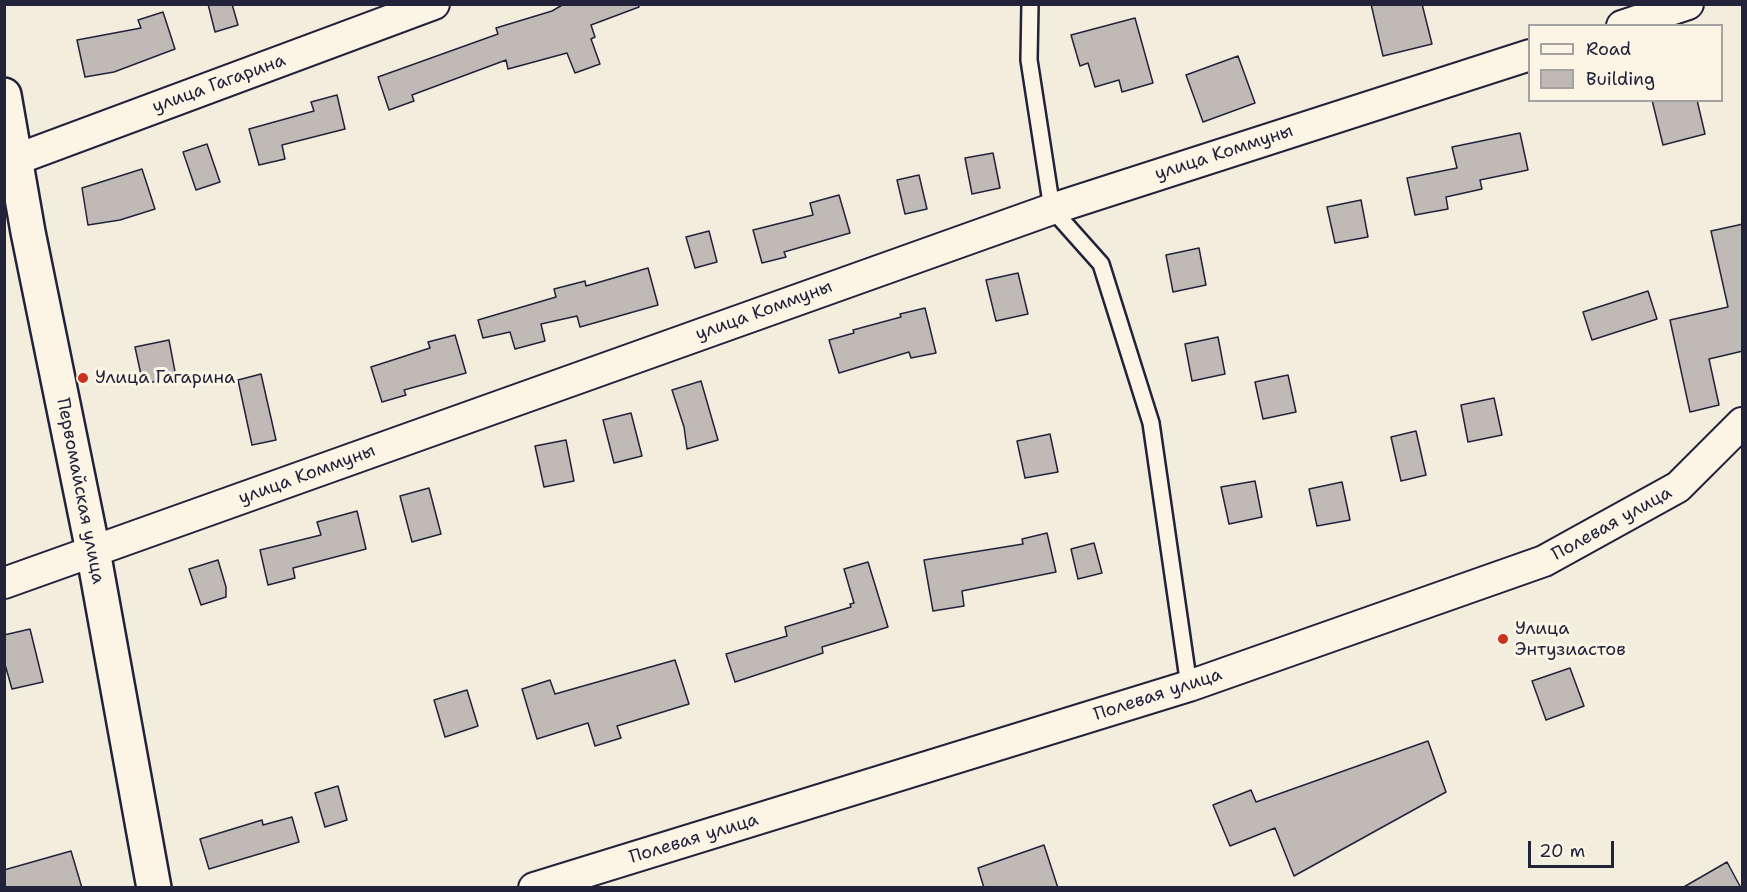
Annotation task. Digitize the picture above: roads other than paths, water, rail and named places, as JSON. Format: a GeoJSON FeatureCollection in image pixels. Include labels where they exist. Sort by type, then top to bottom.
{"type":"FeatureCollection","features":[{"type":"Feature","properties":{"kind":"main road","name":"Первомайская улица"},"geometry":{"type":"LineString","coordinates":[[4,95],[10,161],[28,232],[93,551],[154,888]]}},
{"type":"Feature","properties":{"kind":"street","name":"улица Гагарина"},"geometry":{"type":"LineString","coordinates":[[10,161],[434,4]]}},
{"type":"Feature","properties":{"kind":"street"},"geometry":{"type":"LineString","coordinates":[[1628,24],[1688,4]]}},
{"type":"Feature","properties":{"kind":"street","name":"улица Коммуны"},"geometry":{"type":"LineString","coordinates":[[4,583],[1052,209],[1528,56]]}},
{"type":"Feature","properties":{"kind":"street","name":"Полевая улица"},"geometry":{"type":"LineString","coordinates":[[534,888],[1189,686],[1544,561],[1678,487],[1743,423]]}},
{"type":"Feature","properties":{"kind":"lane"},"geometry":{"type":"LineString","coordinates":[[1030,4],[1029,60],[1052,209],[1101,264],[1151,423],[1189,686]]}},
{"type":"Feature","properties":{"kind":"place","name":"Улица Гагарина"},"geometry":{"type":"Point","coordinates":[83,378]}},
{"type":"Feature","properties":{"kind":"place","name":"Улица Энтузиастов"},"geometry":{"type":"Point","coordinates":[1503,639]}}]}
